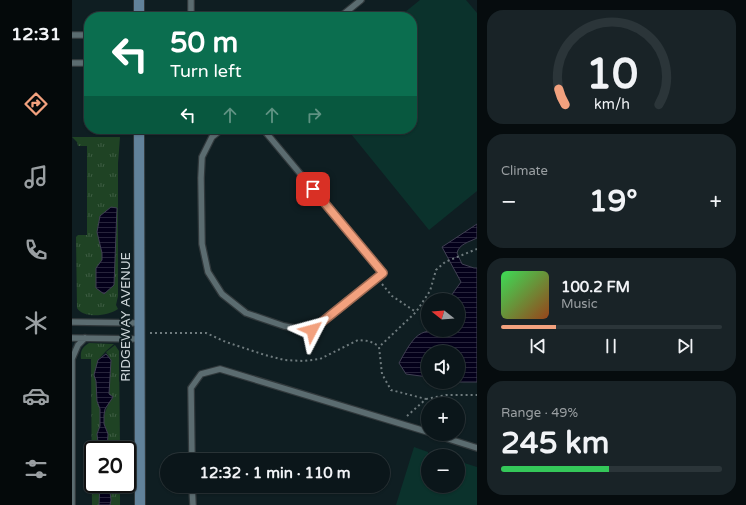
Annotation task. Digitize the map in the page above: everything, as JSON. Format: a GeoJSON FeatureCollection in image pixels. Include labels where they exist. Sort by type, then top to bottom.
{"type":"FeatureCollection","features":[{"type":"Feature","properties":{"kind":"main road"},"geometry":{"type":"LineString","coordinates":[[139,0],[139,12]]}},
{"type":"Feature","properties":{"kind":"main road","name":"RIDGEWAY AVENUE"},"geometry":{"type":"LineString","coordinates":[[139,134],[140,505]]}},
{"type":"Feature","properties":{"kind":"lane"},"geometry":{"type":"LineString","coordinates":[[190,0],[191,12]]}},
{"type":"Feature","properties":{"kind":"lane"},"geometry":{"type":"LineString","coordinates":[[346,12],[361,0]]}},
{"type":"Feature","properties":{"kind":"lane"},"geometry":{"type":"LineString","coordinates":[[72,34],[84,34]]}},
{"type":"Feature","properties":{"kind":"lane"},"geometry":{"type":"LineString","coordinates":[[72,63],[84,63]]}},
{"type":"Feature","properties":{"kind":"lane"},"geometry":{"type":"LineString","coordinates":[[216,134],[212,137],[202,156],[202,244],[208,272],[222,294],[246,312],[284,326],[312,330],[383,273],[267,134]]}},
{"type":"Feature","properties":{"kind":"lane"},"geometry":{"type":"LineString","coordinates":[[72,322],[139,331]]}},
{"type":"Feature","properties":{"kind":"lane"},"geometry":{"type":"LineString","coordinates":[[72,338],[85,338],[139,331]]}},
{"type":"Feature","properties":{"kind":"lane"},"geometry":{"type":"LineString","coordinates":[[72,505],[72,359],[78,345],[85,338]]}},
{"type":"Feature","properties":{"kind":"lane"},"geometry":{"type":"LineString","coordinates":[[192,453],[191,388],[201,374],[220,369],[421,430]]}},
{"type":"Feature","properties":{"kind":"lane"},"geometry":{"type":"LineString","coordinates":[[455,441],[477,448]]}},
{"type":"Feature","properties":{"kind":"lane"},"geometry":{"type":"LineString","coordinates":[[192,493],[193,505]]}},
{"type":"Feature","properties":{"kind":"path"},"geometry":{"type":"LineString","coordinates":[[379,347],[416,312],[430,291],[436,270],[445,262],[477,249]]}},
{"type":"Feature","properties":{"kind":"path"},"geometry":{"type":"LineString","coordinates":[[383,273],[382,284],[392,296],[416,312]]}},
{"type":"Feature","properties":{"kind":"path"},"geometry":{"type":"LineString","coordinates":[[139,331],[206,333],[226,342],[284,360],[304,361],[320,359],[358,340],[368,341],[379,347]]}},
{"type":"Feature","properties":{"kind":"path"},"geometry":{"type":"LineString","coordinates":[[379,347],[382,374],[391,390],[421,398]]}},
{"type":"Feature","properties":{"kind":"path"},"geometry":{"type":"LineString","coordinates":[[436,397],[446,395],[477,395]]}},
{"type":"Feature","properties":{"kind":"path"},"geometry":{"type":"LineString","coordinates":[[399,423],[421,403]]}},
{"type":"Feature","properties":{"kind":"green space"},"geometry":{"type":"Polygon","coordinates":[[[72,137],[120,137],[118,163],[118,296],[116,305],[118,309],[103,315],[85,314],[77,308],[76,237],[78,235],[87,235],[87,146],[78,146],[77,142],[72,137]],[[117,208],[97,232],[102,253],[102,261],[114,285],[117,208]]]}},
{"type":"Feature","properties":{"kind":"green space"},"geometry":{"type":"Polygon","coordinates":[[[89,343],[114,344],[98,360],[97,401],[100,408],[101,418],[97,434],[98,441],[92,441],[91,359],[81,359],[82,349],[89,343]]]}},
{"type":"Feature","properties":{"kind":"green space"},"geometry":{"type":"Polygon","coordinates":[[[115,345],[119,351],[120,441],[107,441],[108,434],[104,424],[104,415],[108,405],[111,360],[106,352],[115,345]]]}},
{"type":"Feature","properties":{"kind":"green space"},"geometry":{"type":"Polygon","coordinates":[[[92,493],[100,493],[99,505],[92,505],[92,493]]]}},
{"type":"Feature","properties":{"kind":"green space"},"geometry":{"type":"Polygon","coordinates":[[[110,493],[120,493],[120,505],[110,505],[110,493]]]}},
{"type":"Feature","properties":{"kind":"water"},"geometry":{"type":"Polygon","coordinates":[[[111,207],[117,208],[114,285],[104,294],[96,288],[96,268],[102,260],[102,253],[97,232],[100,216],[111,207]]]}},
{"type":"Feature","properties":{"kind":"water"},"geometry":{"type":"Polygon","coordinates":[[[477,224],[477,238],[462,245],[457,253],[462,264],[477,268],[477,382],[465,382],[465,345],[421,345],[421,376],[406,374],[399,363],[411,343],[421,333],[421,337],[465,337],[465,293],[453,293],[461,282],[442,247],[477,224]]]}},
{"type":"Feature","properties":{"kind":"water"},"geometry":{"type":"Polygon","coordinates":[[[106,354],[111,360],[109,394],[113,397],[105,409],[104,415],[104,424],[108,434],[108,441],[98,441],[97,434],[100,426],[100,409],[97,401],[96,381],[94,375],[98,360],[106,354]]]}},
{"type":"Feature","properties":{"kind":"water"},"geometry":{"type":"Polygon","coordinates":[[[100,493],[110,493],[110,505],[99,505],[100,493]]]}},
{"type":"Feature","properties":{"kind":"building"},"geometry":{"type":"Polygon","coordinates":[[[420,0],[466,0],[477,13],[477,191],[429,230],[351,134],[417,134],[417,12],[405,12],[420,0]]]}},
{"type":"Feature","properties":{"kind":"building"},"geometry":{"type":"Polygon","coordinates":[[[414,447],[421,450],[421,493],[465,493],[465,463],[477,467],[477,505],[396,505],[414,447]]]}},
{"type":"Feature","properties":{"kind":"route"},"geometry":{"type":"LineString","coordinates":[[312,330],[383,273],[313,189]]}}]}
